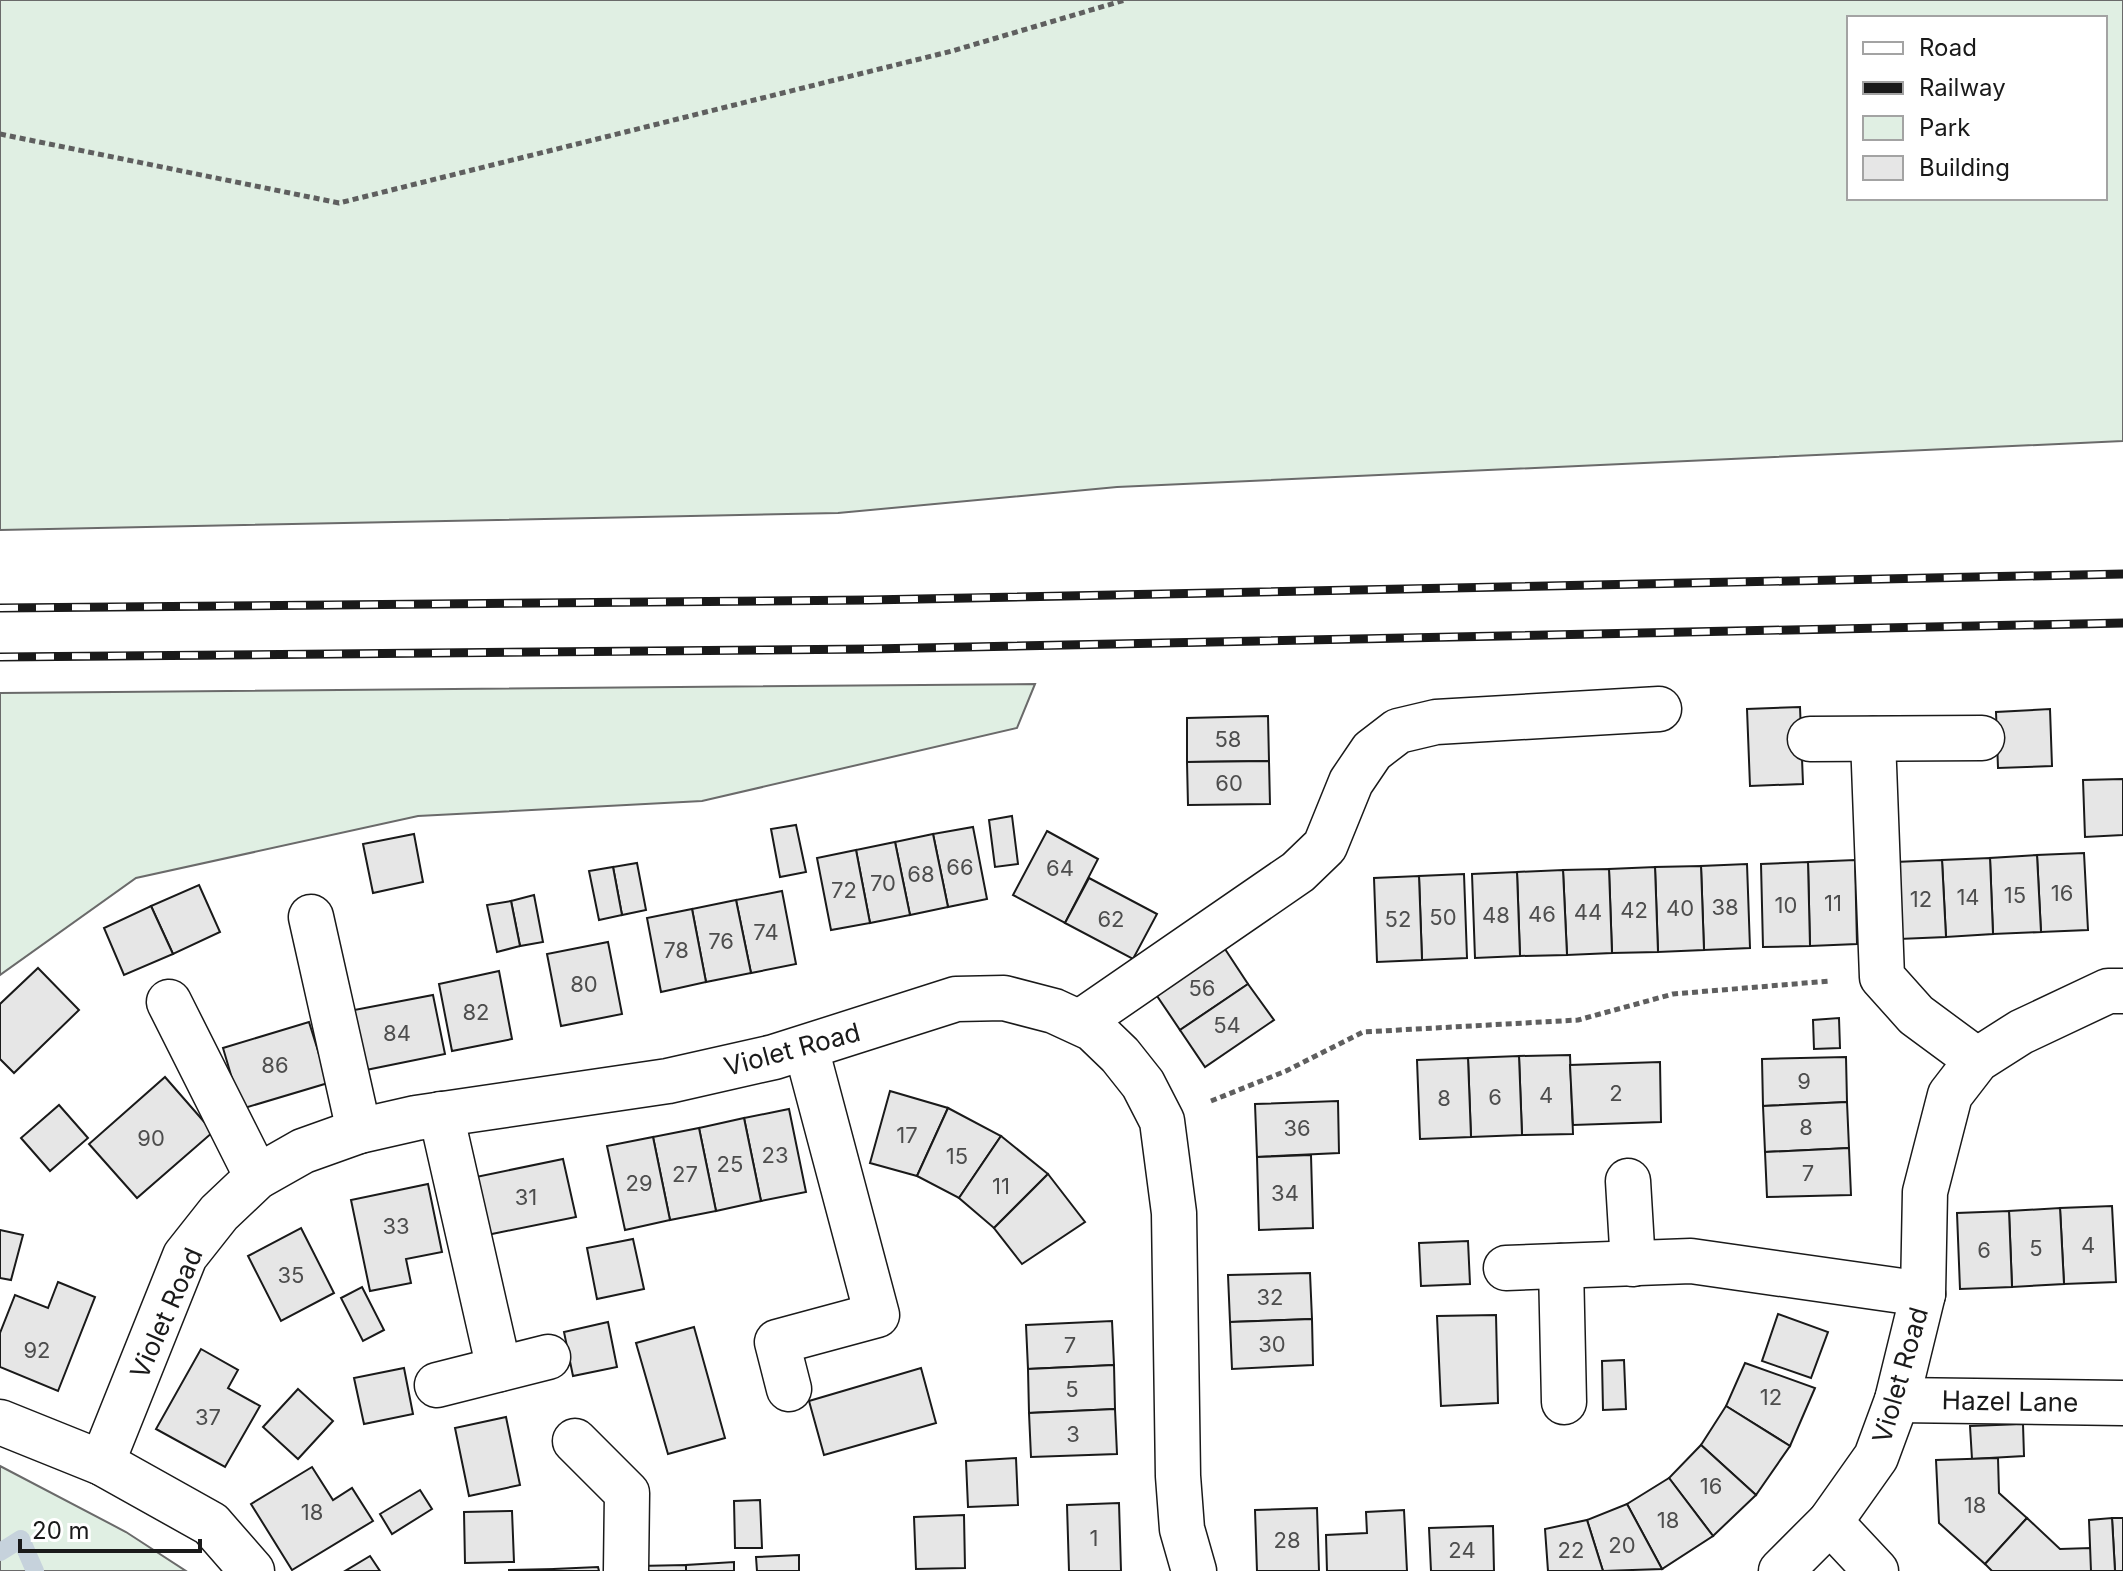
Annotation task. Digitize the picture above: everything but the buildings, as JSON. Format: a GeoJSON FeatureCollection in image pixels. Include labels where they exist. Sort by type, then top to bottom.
{"type":"FeatureCollection","features":[{"type":"Feature","properties":{"kind":"street"},"geometry":{"type":"LineString","coordinates":[[1080,1022],[1298,872],[1325,846],[1351,782],[1372,751],[1398,731],[1436,722],[1659,709]]}},
{"type":"Feature","properties":{"kind":"street"},"geometry":{"type":"LineString","coordinates":[[1810,739],[1982,738]]}},
{"type":"Feature","properties":{"kind":"street"},"geometry":{"type":"LineString","coordinates":[[1873,739],[1882,977],[1916,1015],[1977,1060]]}},
{"type":"Feature","properties":{"kind":"street"},"geometry":{"type":"LineString","coordinates":[[311,917],[359,1131]]}},
{"type":"Feature","properties":{"kind":"street","name":"Violet Road"},"geometry":{"type":"LineString","coordinates":[[1781,1571],[1830,1522],[1876,1457],[1897,1400],[1923,1294],[1925,1192],[1950,1095],[1977,1060],[2021,1032],[2115,991]]}},
{"type":"Feature","properties":{"kind":"street","name":"Violet Road"},"geometry":{"type":"LineString","coordinates":[[102,1463],[185,1256],[219,1213],[257,1177],[303,1151],[359,1131],[441,1114],[668,1081],[806,1048],[956,999],[1004,998],[1054,1011],[1093,1029],[1120,1055],[1143,1084],[1162,1121],[1174,1213],[1178,1476],[1182,1529],[1194,1571]]}},
{"type":"Feature","properties":{"kind":"street"},"geometry":{"type":"LineString","coordinates":[[169,1002],[257,1177]]}},
{"type":"Feature","properties":{"kind":"street"},"geometry":{"type":"LineString","coordinates":[[789,1389],[777,1342],[877,1315],[806,1048]]}},
{"type":"Feature","properties":{"kind":"street"},"geometry":{"type":"LineString","coordinates":[[441,1114],[499,1369]]}},
{"type":"Feature","properties":{"kind":"street"},"geometry":{"type":"LineString","coordinates":[[1628,1181],[1633,1264]]}},
{"type":"Feature","properties":{"kind":"street"},"geometry":{"type":"LineString","coordinates":[[1506,1268],[1691,1261],[1923,1294]]}},
{"type":"Feature","properties":{"kind":"street"},"geometry":{"type":"LineString","coordinates":[[1561,1266],[1564,1402]]}},
{"type":"Feature","properties":{"kind":"street"},"geometry":{"type":"LineString","coordinates":[[437,1385],[548,1357]]}},
{"type":"Feature","properties":{"kind":"street","name":"Hazel Lane"},"geometry":{"type":"LineString","coordinates":[[1897,1400],[2123,1403]]}},
{"type":"Feature","properties":{"kind":"street"},"geometry":{"type":"LineString","coordinates":[[6,1425],[102,1463],[211,1524],[252,1571]]}},
{"type":"Feature","properties":{"kind":"street"},"geometry":{"type":"LineString","coordinates":[[575,1441],[627,1493],[626,1571]]}},
{"type":"Feature","properties":{"kind":"street"},"geometry":{"type":"LineString","coordinates":[[1830,1522],[1876,1571]]}},
{"type":"Feature","properties":{"kind":"path"},"geometry":{"type":"LineString","coordinates":[[0,134],[339,203],[952,51],[1125,0]]}},
{"type":"Feature","properties":{"kind":"path"},"geometry":{"type":"LineString","coordinates":[[1162,1121],[1286,1071],[1363,1032],[1578,1020],[1673,994],[1882,977]]}},
{"type":"Feature","properties":{"kind":"green space"},"geometry":{"type":"Polygon","coordinates":[[[0,0],[2123,0],[2123,441],[1117,487],[838,513],[0,530],[0,0]]]}},
{"type":"Feature","properties":{"kind":"green space"},"geometry":{"type":"Polygon","coordinates":[[[1035,684],[1017,728],[702,801],[418,816],[136,878],[0,975],[0,693],[1035,684]]]}},
{"type":"Feature","properties":{"kind":"green space"},"geometry":{"type":"Polygon","coordinates":[[[0,1466],[126,1532],[186,1571],[0,1571],[0,1466]]]}},
{"type":"Feature","properties":{"kind":"waterway"},"geometry":{"type":"LineString","coordinates":[[0,1552],[21,1539],[35,1571]]}},
{"type":"Feature","properties":{"kind":"railway"},"geometry":{"type":"LineString","coordinates":[[0,608],[869,600],[2123,574]]}},
{"type":"Feature","properties":{"kind":"railway"},"geometry":{"type":"LineString","coordinates":[[0,657],[871,649],[2123,623]]}}]}
